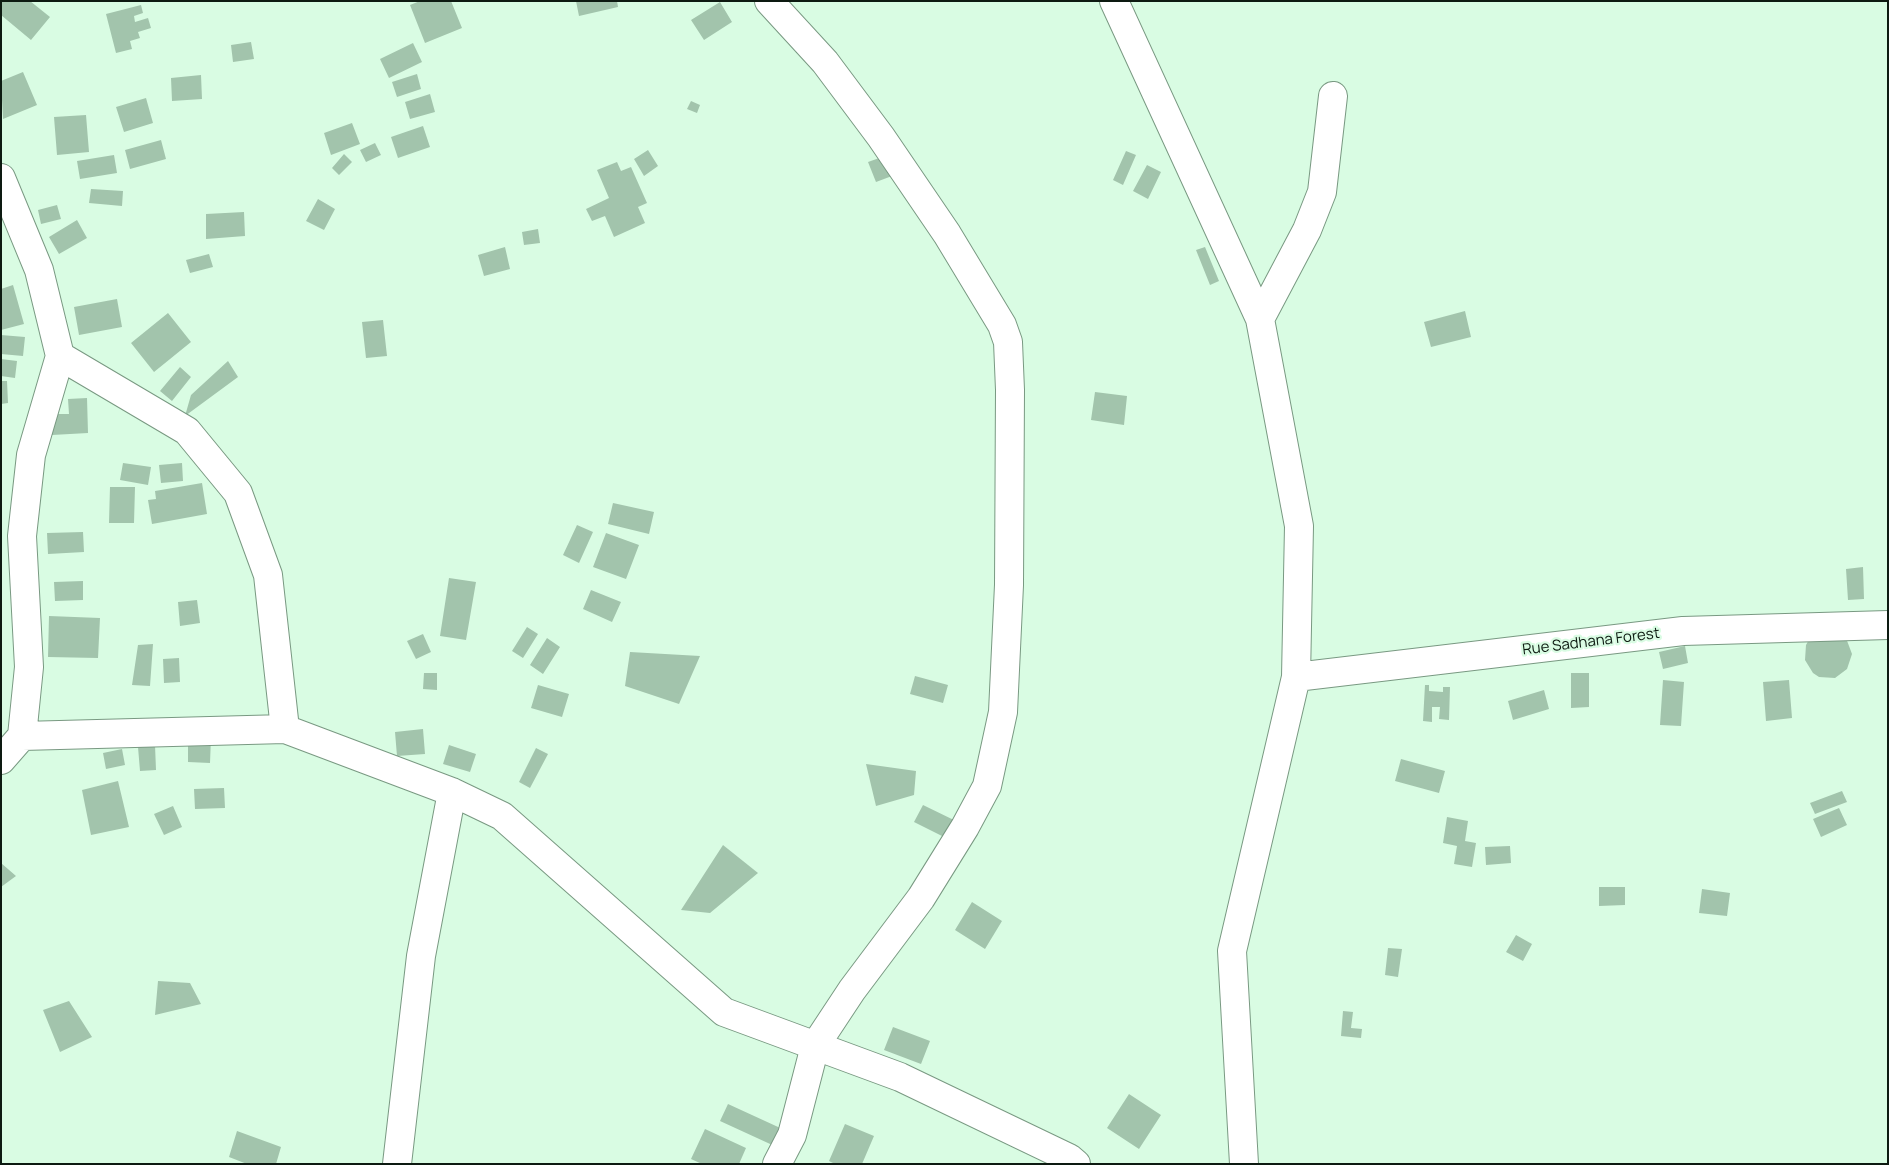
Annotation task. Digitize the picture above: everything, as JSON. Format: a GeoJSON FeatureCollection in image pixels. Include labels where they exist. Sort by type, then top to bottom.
{"type":"FeatureCollection","features":[{"type":"Feature","properties":{"kind":"street"},"geometry":{"type":"LineString","coordinates":[[769,1],[825,62],[881,137],[947,234],[1002,325],[1008,342],[1009,575],[1004,712],[986,786],[965,827],[921,898],[852,990],[815,1046],[792,1136],[777,1164]]}},
{"type":"Feature","properties":{"kind":"street"},"geometry":{"type":"LineString","coordinates":[[1114,1],[1260,319],[1299,526],[1296,677],[1232,951],[1244,1164]]}},
{"type":"Feature","properties":{"kind":"street"},"geometry":{"type":"LineString","coordinates":[[1260,319],[1307,230],[1322,192],[1333,96]]}},
{"type":"Feature","properties":{"kind":"street"},"geometry":{"type":"LineString","coordinates":[[1,178],[40,270],[60,356],[31,455],[22,536],[29,667],[22,736],[1,760]]}},
{"type":"Feature","properties":{"kind":"street"},"geometry":{"type":"LineString","coordinates":[[60,356],[187,431],[238,493],[268,575],[285,729]]}},
{"type":"Feature","properties":{"kind":"street","name":"Rue Sadhana Forest"},"geometry":{"type":"LineString","coordinates":[[1296,677],[1683,631],[1888,625]]}},
{"type":"Feature","properties":{"kind":"street"},"geometry":{"type":"LineString","coordinates":[[22,736],[285,729],[452,792],[502,816],[724,1012],[900,1077],[1069,1158],[1076,1164]]}},
{"type":"Feature","properties":{"kind":"street"},"geometry":{"type":"LineString","coordinates":[[397,1164],[421,956],[452,792]]}},
{"type":"Feature","properties":{"kind":"building"},"geometry":{"type":"Polygon","coordinates":[[[1,1],[30,1],[50,17],[31,40],[1,15],[1,1]]]}},
{"type":"Feature","properties":{"kind":"building"},"geometry":{"type":"Polygon","coordinates":[[[420,1],[451,1],[462,28],[425,43],[410,5],[420,1]]]}},
{"type":"Feature","properties":{"kind":"building"},"geometry":{"type":"Polygon","coordinates":[[[576,1],[617,1],[618,7],[579,16],[576,1]]]}},
{"type":"Feature","properties":{"kind":"building"},"geometry":{"type":"Polygon","coordinates":[[[720,2],[732,22],[704,40],[691,20],[720,2]]]}},
{"type":"Feature","properties":{"kind":"building"},"geometry":{"type":"Polygon","coordinates":[[[141,5],[143,13],[134,16],[135,22],[148,18],[151,28],[138,32],[140,38],[130,41],[132,49],[116,53],[106,14],[141,5]]]}},
{"type":"Feature","properties":{"kind":"building"},"geometry":{"type":"Polygon","coordinates":[[[251,42],[254,59],[233,62],[231,45],[251,42]]]}},
{"type":"Feature","properties":{"kind":"building"},"geometry":{"type":"Polygon","coordinates":[[[413,43],[422,62],[389,78],[380,59],[413,43]]]}},
{"type":"Feature","properties":{"kind":"building"},"geometry":{"type":"Polygon","coordinates":[[[23,72],[37,105],[3,119],[1,81],[23,72]]]}},
{"type":"Feature","properties":{"kind":"building"},"geometry":{"type":"Polygon","coordinates":[[[417,74],[421,89],[397,97],[392,82],[417,74]]]}},
{"type":"Feature","properties":{"kind":"building"},"geometry":{"type":"Polygon","coordinates":[[[201,75],[202,99],[172,101],[171,78],[201,75]]]}},
{"type":"Feature","properties":{"kind":"building"},"geometry":{"type":"Polygon","coordinates":[[[430,94],[435,112],[410,119],[405,102],[430,94]]]}},
{"type":"Feature","properties":{"kind":"building"},"geometry":{"type":"Polygon","coordinates":[[[146,98],[153,123],[124,132],[116,107],[146,98]]]}},
{"type":"Feature","properties":{"kind":"building"},"geometry":{"type":"Polygon","coordinates":[[[691,101],[700,105],[697,113],[687,109],[691,101]]]}},
{"type":"Feature","properties":{"kind":"building"},"geometry":{"type":"Polygon","coordinates":[[[86,115],[89,152],[57,155],[54,117],[86,115]]]}},
{"type":"Feature","properties":{"kind":"building"},"geometry":{"type":"Polygon","coordinates":[[[352,123],[360,144],[331,155],[324,133],[352,123]]]}},
{"type":"Feature","properties":{"kind":"building"},"geometry":{"type":"Polygon","coordinates":[[[423,126],[430,147],[398,158],[391,137],[423,126]]]}},
{"type":"Feature","properties":{"kind":"building"},"geometry":{"type":"Polygon","coordinates":[[[161,140],[166,159],[130,169],[125,150],[161,140]]]}},
{"type":"Feature","properties":{"kind":"building"},"geometry":{"type":"Polygon","coordinates":[[[375,143],[381,155],[366,162],[360,150],[375,143]]]}},
{"type":"Feature","properties":{"kind":"building"},"geometry":{"type":"Polygon","coordinates":[[[648,150],[658,166],[644,176],[634,159],[648,150]]]}},
{"type":"Feature","properties":{"kind":"building"},"geometry":{"type":"Polygon","coordinates":[[[1126,151],[1136,155],[1123,185],[1113,180],[1126,151]]]}},
{"type":"Feature","properties":{"kind":"building"},"geometry":{"type":"Polygon","coordinates":[[[344,154],[352,162],[339,175],[332,168],[344,154]]]}},
{"type":"Feature","properties":{"kind":"building"},"geometry":{"type":"Polygon","coordinates":[[[114,155],[117,173],[80,179],[77,161],[114,155]]]}},
{"type":"Feature","properties":{"kind":"building"},"geometry":{"type":"Polygon","coordinates":[[[885,156],[892,176],[876,182],[868,162],[885,156]]]}},
{"type":"Feature","properties":{"kind":"building"},"geometry":{"type":"Polygon","coordinates":[[[617,162],[621,171],[631,167],[647,203],[638,207],[645,223],[614,237],[605,216],[592,221],[586,209],[609,198],[597,170],[617,162]]]}},
{"type":"Feature","properties":{"kind":"building"},"geometry":{"type":"Polygon","coordinates":[[[1147,165],[1161,172],[1148,199],[1133,191],[1147,165]]]}},
{"type":"Feature","properties":{"kind":"building"},"geometry":{"type":"Polygon","coordinates":[[[91,189],[123,191],[122,206],[89,203],[91,189]]]}},
{"type":"Feature","properties":{"kind":"building"},"geometry":{"type":"Polygon","coordinates":[[[318,199],[335,209],[324,230],[306,221],[318,199]]]}},
{"type":"Feature","properties":{"kind":"building"},"geometry":{"type":"Polygon","coordinates":[[[57,205],[61,219],[41,224],[38,210],[57,205]]]}},
{"type":"Feature","properties":{"kind":"building"},"geometry":{"type":"Polygon","coordinates":[[[244,212],[245,236],[206,239],[206,214],[244,212]]]}},
{"type":"Feature","properties":{"kind":"building"},"geometry":{"type":"Polygon","coordinates":[[[77,220],[87,238],[59,254],[49,237],[77,220]]]}},
{"type":"Feature","properties":{"kind":"building"},"geometry":{"type":"Polygon","coordinates":[[[538,229],[540,243],[524,245],[522,232],[538,229]]]}},
{"type":"Feature","properties":{"kind":"building"},"geometry":{"type":"Polygon","coordinates":[[[505,247],[510,269],[484,276],[478,255],[505,247]]]}},
{"type":"Feature","properties":{"kind":"building"},"geometry":{"type":"Polygon","coordinates":[[[1205,247],[1219,281],[1210,285],[1196,250],[1205,247]]]}},
{"type":"Feature","properties":{"kind":"building"},"geometry":{"type":"Polygon","coordinates":[[[209,254],[213,267],[190,273],[186,260],[209,254]]]}},
{"type":"Feature","properties":{"kind":"building"},"geometry":{"type":"Polygon","coordinates":[[[13,285],[24,324],[1,330],[1,289],[13,285]]]}},
{"type":"Feature","properties":{"kind":"building"},"geometry":{"type":"Polygon","coordinates":[[[117,299],[122,327],[79,335],[74,307],[117,299]]]}},
{"type":"Feature","properties":{"kind":"building"},"geometry":{"type":"Polygon","coordinates":[[[1465,311],[1471,337],[1431,347],[1424,322],[1465,311]]]}},
{"type":"Feature","properties":{"kind":"building"},"geometry":{"type":"Polygon","coordinates":[[[168,313],[191,342],[154,372],[131,343],[168,313]]]}},
{"type":"Feature","properties":{"kind":"building"},"geometry":{"type":"Polygon","coordinates":[[[383,320],[387,356],[366,358],[362,322],[383,320]]]}},
{"type":"Feature","properties":{"kind":"building"},"geometry":{"type":"Polygon","coordinates":[[[1,335],[25,337],[23,356],[1,354],[1,335]]]}},
{"type":"Feature","properties":{"kind":"building"},"geometry":{"type":"Polygon","coordinates":[[[1,359],[17,361],[15,378],[1,376],[1,359]]]}},
{"type":"Feature","properties":{"kind":"building"},"geometry":{"type":"Polygon","coordinates":[[[228,361],[238,377],[185,416],[191,395],[228,361]]]}},
{"type":"Feature","properties":{"kind":"building"},"geometry":{"type":"Polygon","coordinates":[[[180,367],[191,377],[172,401],[160,391],[180,367]]]}},
{"type":"Feature","properties":{"kind":"building"},"geometry":{"type":"Polygon","coordinates":[[[1,381],[7,381],[8,403],[1,404],[1,381]]]}},
{"type":"Feature","properties":{"kind":"building"},"geometry":{"type":"Polygon","coordinates":[[[1095,392],[1127,396],[1124,425],[1091,420],[1095,392]]]}},
{"type":"Feature","properties":{"kind":"building"},"geometry":{"type":"Polygon","coordinates":[[[87,398],[88,433],[52,435],[52,414],[69,414],[68,399],[87,398]]]}},
{"type":"Feature","properties":{"kind":"building"},"geometry":{"type":"Polygon","coordinates":[[[123,463],[151,467],[148,485],[120,480],[123,463]]]}},
{"type":"Feature","properties":{"kind":"building"},"geometry":{"type":"Polygon","coordinates":[[[182,463],[183,481],[161,483],[159,465],[182,463]]]}},
{"type":"Feature","properties":{"kind":"building"},"geometry":{"type":"Polygon","coordinates":[[[202,483],[207,514],[152,524],[148,500],[156,499],[155,491],[202,483]]]}},
{"type":"Feature","properties":{"kind":"building"},"geometry":{"type":"Polygon","coordinates":[[[110,487],[135,487],[134,523],[109,523],[110,487]]]}},
{"type":"Feature","properties":{"kind":"building"},"geometry":{"type":"Polygon","coordinates":[[[613,503],[654,512],[649,534],[608,524],[613,503]]]}},
{"type":"Feature","properties":{"kind":"building"},"geometry":{"type":"Polygon","coordinates":[[[577,525],[593,532],[579,563],[563,555],[577,525]]]}},
{"type":"Feature","properties":{"kind":"building"},"geometry":{"type":"Polygon","coordinates":[[[83,532],[84,552],[48,554],[47,533],[83,532]]]}},
{"type":"Feature","properties":{"kind":"building"},"geometry":{"type":"Polygon","coordinates":[[[606,533],[639,545],[626,579],[593,567],[606,533]]]}},
{"type":"Feature","properties":{"kind":"building"},"geometry":{"type":"Polygon","coordinates":[[[1863,567],[1864,599],[1848,600],[1846,569],[1863,567]]]}},
{"type":"Feature","properties":{"kind":"building"},"geometry":{"type":"Polygon","coordinates":[[[449,578],[476,582],[466,640],[440,636],[449,578]]]}},
{"type":"Feature","properties":{"kind":"building"},"geometry":{"type":"Polygon","coordinates":[[[83,581],[83,600],[55,601],[54,582],[83,581]]]}},
{"type":"Feature","properties":{"kind":"building"},"geometry":{"type":"Polygon","coordinates":[[[591,590],[621,602],[612,622],[583,609],[591,590]]]}},
{"type":"Feature","properties":{"kind":"building"},"geometry":{"type":"Polygon","coordinates":[[[197,600],[200,623],[180,626],[178,602],[197,600]]]}},
{"type":"Feature","properties":{"kind":"building"},"geometry":{"type":"Polygon","coordinates":[[[49,616],[100,618],[98,658],[48,657],[49,616]]]}},
{"type":"Feature","properties":{"kind":"building"},"geometry":{"type":"Polygon","coordinates":[[[527,627],[538,634],[523,658],[512,651],[527,627]]]}},
{"type":"Feature","properties":{"kind":"building"},"geometry":{"type":"Polygon","coordinates":[[[423,634],[431,652],[416,659],[407,641],[423,634]]]}},
{"type":"Feature","properties":{"kind":"building"},"geometry":{"type":"Polygon","coordinates":[[[547,638],[560,647],[543,674],[530,665],[547,638]]]}},
{"type":"Feature","properties":{"kind":"building"},"geometry":{"type":"Polygon","coordinates":[[[1810,638],[1846,638],[1852,654],[1847,669],[1835,678],[1819,677],[1813,673],[1805,660],[1806,645],[1810,638]]]}},
{"type":"Feature","properties":{"kind":"building"},"geometry":{"type":"Polygon","coordinates":[[[153,644],[150,686],[132,685],[138,645],[153,644]]]}},
{"type":"Feature","properties":{"kind":"building"},"geometry":{"type":"Polygon","coordinates":[[[1685,646],[1688,663],[1663,669],[1659,652],[1685,646]]]}},
{"type":"Feature","properties":{"kind":"building"},"geometry":{"type":"Polygon","coordinates":[[[630,652],[700,656],[679,704],[625,686],[630,652]]]}},
{"type":"Feature","properties":{"kind":"building"},"geometry":{"type":"Polygon","coordinates":[[[179,658],[180,682],[164,683],[163,659],[179,658]]]}},
{"type":"Feature","properties":{"kind":"building"},"geometry":{"type":"Polygon","coordinates":[[[424,673],[437,673],[437,690],[423,689],[424,673]]]}},
{"type":"Feature","properties":{"kind":"building"},"geometry":{"type":"Polygon","coordinates":[[[1571,673],[1589,673],[1589,707],[1571,708],[1571,673]]]}},
{"type":"Feature","properties":{"kind":"building"},"geometry":{"type":"Polygon","coordinates":[[[915,676],[948,685],[943,703],[910,694],[915,676]]]}},
{"type":"Feature","properties":{"kind":"building"},"geometry":{"type":"Polygon","coordinates":[[[1663,680],[1684,682],[1681,726],[1660,725],[1663,680]]]}},
{"type":"Feature","properties":{"kind":"building"},"geometry":{"type":"Polygon","coordinates":[[[1789,680],[1792,718],[1766,721],[1763,682],[1789,680]]]}},
{"type":"Feature","properties":{"kind":"building"},"geometry":{"type":"Polygon","coordinates":[[[538,685],[569,694],[562,717],[531,708],[538,685]]]}},
{"type":"Feature","properties":{"kind":"building"},"geometry":{"type":"Polygon","coordinates":[[[1425,685],[1429,685],[1429,691],[1443,692],[1443,687],[1450,687],[1449,720],[1439,719],[1440,707],[1432,707],[1432,722],[1423,721],[1425,685]]]}},
{"type":"Feature","properties":{"kind":"building"},"geometry":{"type":"Polygon","coordinates":[[[1544,690],[1549,709],[1513,720],[1508,701],[1544,690]]]}},
{"type":"Feature","properties":{"kind":"building"},"geometry":{"type":"Polygon","coordinates":[[[423,729],[425,754],[397,756],[395,732],[423,729]]]}},
{"type":"Feature","properties":{"kind":"building"},"geometry":{"type":"Polygon","coordinates":[[[188,736],[211,737],[210,763],[188,762],[188,736]]]}},
{"type":"Feature","properties":{"kind":"building"},"geometry":{"type":"Polygon","coordinates":[[[155,745],[156,770],[140,771],[138,747],[155,745]]]}},
{"type":"Feature","properties":{"kind":"building"},"geometry":{"type":"Polygon","coordinates":[[[449,745],[476,754],[470,772],[443,764],[449,745]]]}},
{"type":"Feature","properties":{"kind":"building"},"geometry":{"type":"Polygon","coordinates":[[[536,748],[548,754],[530,788],[519,782],[536,748]]]}},
{"type":"Feature","properties":{"kind":"building"},"geometry":{"type":"Polygon","coordinates":[[[122,749],[125,765],[106,769],[103,753],[122,749]]]}},
{"type":"Feature","properties":{"kind":"building"},"geometry":{"type":"Polygon","coordinates":[[[1401,759],[1445,771],[1439,793],[1395,781],[1401,759]]]}},
{"type":"Feature","properties":{"kind":"building"},"geometry":{"type":"Polygon","coordinates":[[[866,764],[916,771],[914,795],[876,806],[866,764]]]}},
{"type":"Feature","properties":{"kind":"building"},"geometry":{"type":"Polygon","coordinates":[[[118,781],[129,827],[91,835],[82,790],[118,781]]]}},
{"type":"Feature","properties":{"kind":"building"},"geometry":{"type":"Polygon","coordinates":[[[224,788],[225,808],[195,809],[194,789],[224,788]]]}},
{"type":"Feature","properties":{"kind":"building"},"geometry":{"type":"Polygon","coordinates":[[[1842,791],[1847,802],[1815,814],[1810,803],[1842,791]]]}},
{"type":"Feature","properties":{"kind":"building"},"geometry":{"type":"Polygon","coordinates":[[[923,805],[960,823],[952,841],[914,822],[923,805]]]}},
{"type":"Feature","properties":{"kind":"building"},"geometry":{"type":"Polygon","coordinates":[[[173,806],[182,827],[164,835],[154,814],[173,806]]]}},
{"type":"Feature","properties":{"kind":"building"},"geometry":{"type":"Polygon","coordinates":[[[1839,808],[1847,825],[1821,837],[1813,819],[1839,808]]]}},
{"type":"Feature","properties":{"kind":"building"},"geometry":{"type":"Polygon","coordinates":[[[1447,817],[1468,821],[1465,841],[1476,843],[1472,867],[1454,864],[1457,846],[1443,843],[1447,817]]]}},
{"type":"Feature","properties":{"kind":"building"},"geometry":{"type":"Polygon","coordinates":[[[723,845],[758,873],[710,913],[681,910],[723,845]]]}},
{"type":"Feature","properties":{"kind":"building"},"geometry":{"type":"Polygon","coordinates":[[[1510,846],[1511,863],[1486,865],[1485,847],[1510,846]]]}},
{"type":"Feature","properties":{"kind":"building"},"geometry":{"type":"Polygon","coordinates":[[[1,863],[16,876],[1,887],[1,863]]]}},
{"type":"Feature","properties":{"kind":"building"},"geometry":{"type":"Polygon","coordinates":[[[1599,887],[1625,887],[1625,905],[1599,906],[1599,887]]]}},
{"type":"Feature","properties":{"kind":"building"},"geometry":{"type":"Polygon","coordinates":[[[1702,889],[1730,893],[1727,916],[1699,913],[1702,889]]]}},
{"type":"Feature","properties":{"kind":"building"},"geometry":{"type":"Polygon","coordinates":[[[972,902],[1002,921],[985,949],[955,930],[972,902]]]}},
{"type":"Feature","properties":{"kind":"building"},"geometry":{"type":"Polygon","coordinates":[[[1516,935],[1532,944],[1523,961],[1506,952],[1516,935]]]}},
{"type":"Feature","properties":{"kind":"building"},"geometry":{"type":"Polygon","coordinates":[[[1388,948],[1402,949],[1398,977],[1385,975],[1388,948]]]}},
{"type":"Feature","properties":{"kind":"building"},"geometry":{"type":"Polygon","coordinates":[[[158,981],[190,983],[201,1004],[155,1015],[158,981]]]}},
{"type":"Feature","properties":{"kind":"building"},"geometry":{"type":"Polygon","coordinates":[[[69,1001],[92,1037],[60,1052],[43,1010],[69,1001]]]}},
{"type":"Feature","properties":{"kind":"building"},"geometry":{"type":"Polygon","coordinates":[[[1343,1011],[1353,1012],[1351,1028],[1362,1029],[1361,1038],[1341,1036],[1343,1011]]]}},
{"type":"Feature","properties":{"kind":"building"},"geometry":{"type":"Polygon","coordinates":[[[893,1027],[930,1041],[921,1064],[884,1050],[893,1027]]]}},
{"type":"Feature","properties":{"kind":"building"},"geometry":{"type":"Polygon","coordinates":[[[1129,1094],[1161,1115],[1139,1149],[1107,1128],[1129,1094]]]}},
{"type":"Feature","properties":{"kind":"building"},"geometry":{"type":"Polygon","coordinates":[[[728,1104],[789,1132],[781,1149],[720,1121],[728,1104]]]}},
{"type":"Feature","properties":{"kind":"building"},"geometry":{"type":"Polygon","coordinates":[[[845,1124],[874,1136],[862,1164],[835,1164],[829,1161],[845,1124]]]}},
{"type":"Feature","properties":{"kind":"building"},"geometry":{"type":"Polygon","coordinates":[[[705,1129],[746,1148],[739,1164],[702,1164],[691,1159],[705,1129]]]}},
{"type":"Feature","properties":{"kind":"building"},"geometry":{"type":"Polygon","coordinates":[[[237,1131],[281,1147],[276,1164],[247,1164],[229,1157],[237,1131]]]}}]}
